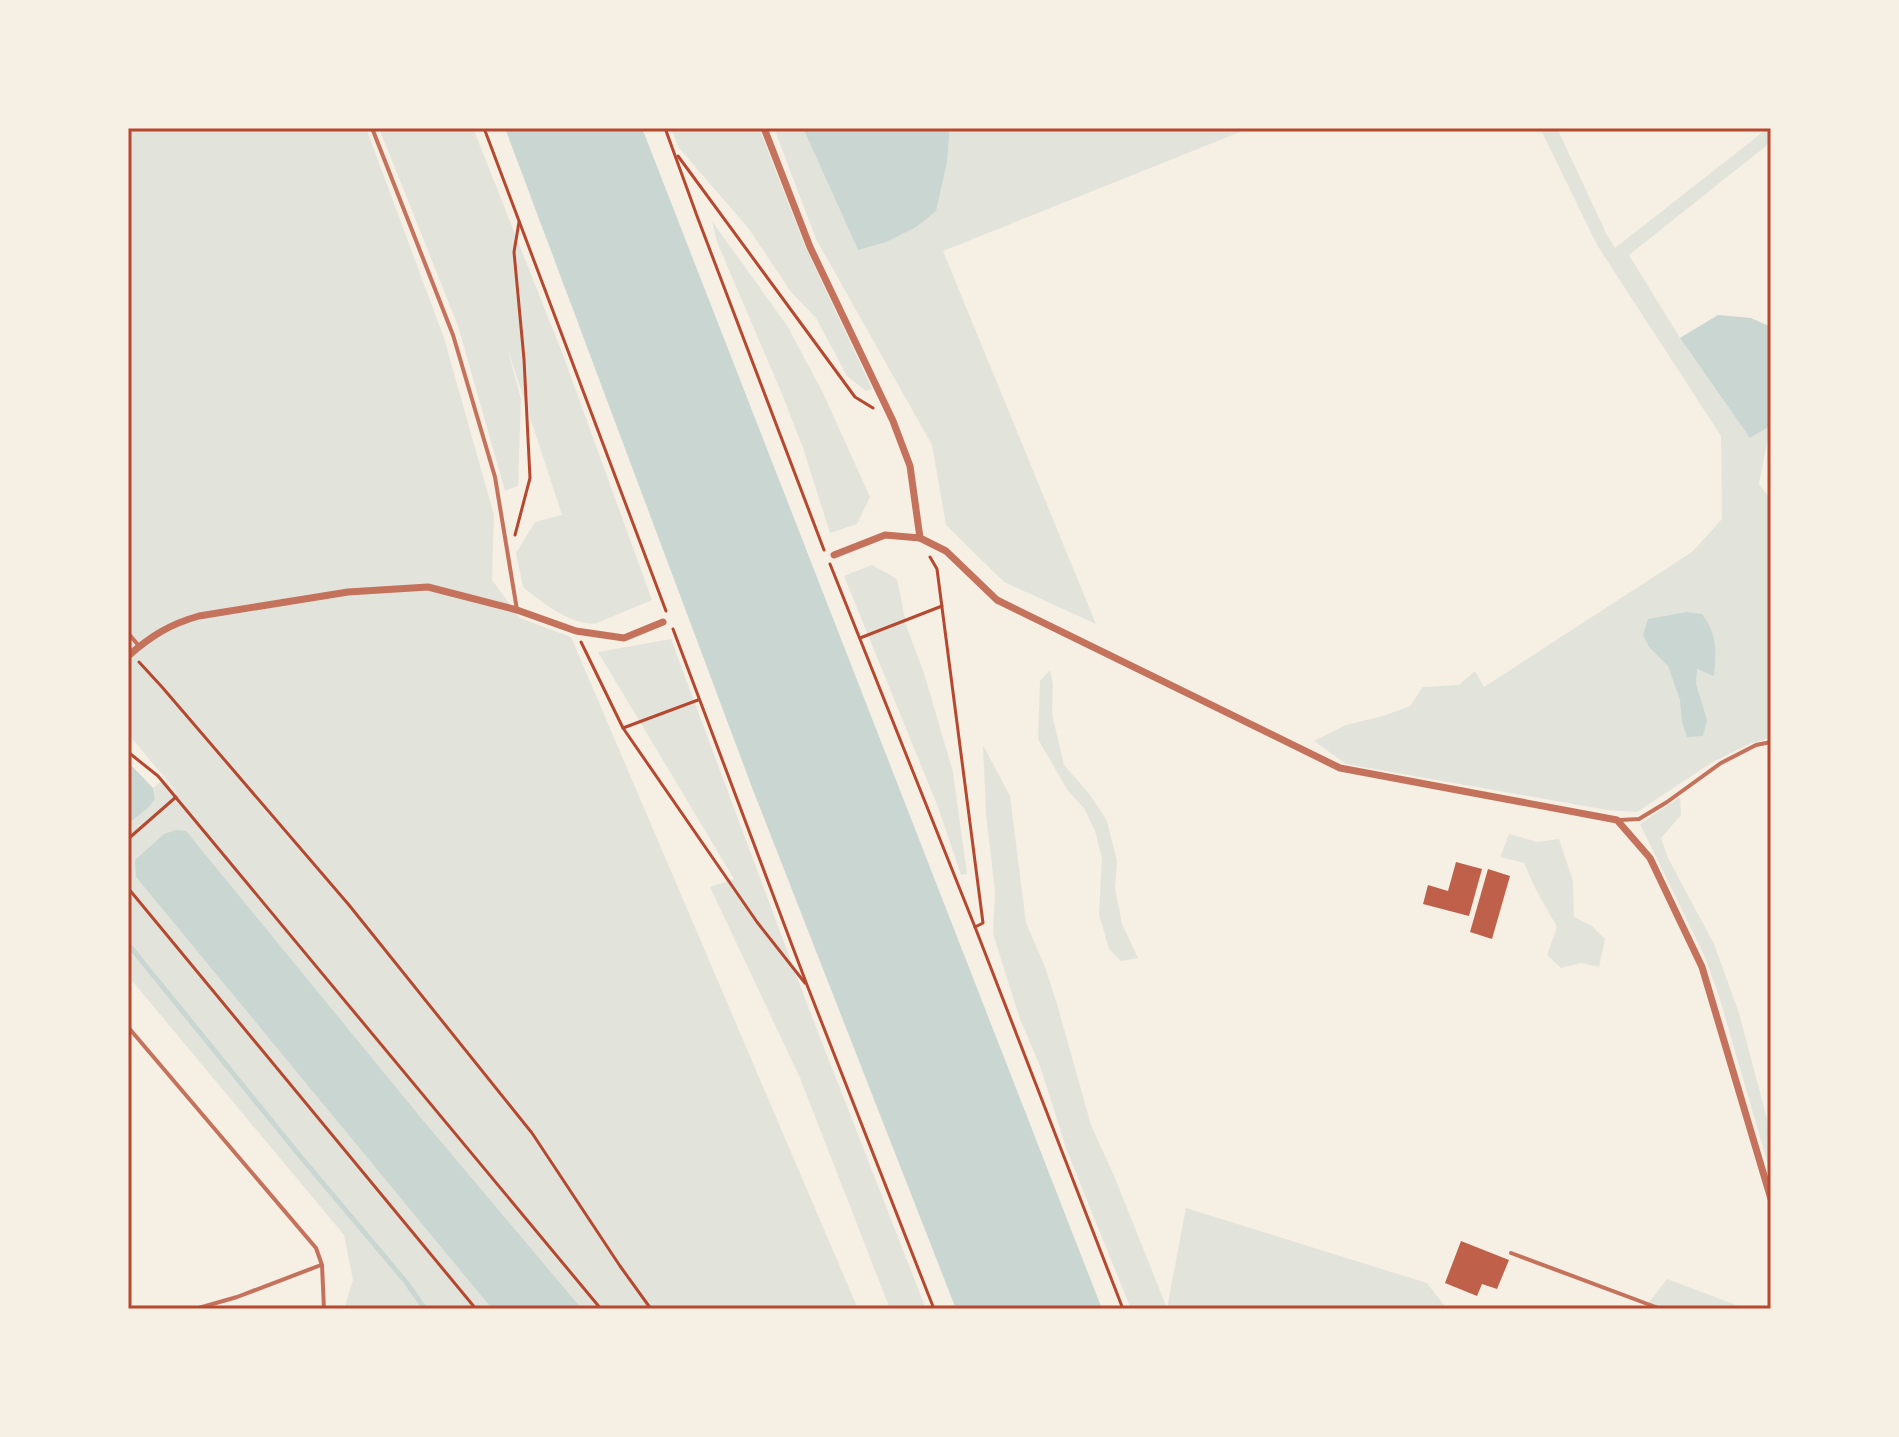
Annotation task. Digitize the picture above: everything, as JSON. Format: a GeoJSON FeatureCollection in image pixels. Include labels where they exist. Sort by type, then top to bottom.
{"type":"FeatureCollection","features":[{"type":"Feature","properties":{"kind":"street"},"geometry":{"type":"LineString","coordinates":[[764,128],[810,247],[893,421],[910,466],[920,538]]}},
{"type":"Feature","properties":{"kind":"street"},"geometry":{"type":"LineString","coordinates":[[834,555],[885,535],[920,538],[946,551],[997,600],[1340,768],[1617,820],[1650,858],[1702,967],[1771,1199]]}},
{"type":"Feature","properties":{"kind":"street"},"geometry":{"type":"LineString","coordinates":[[129,654],[161,630],[199,616],[348,592],[428,587],[517,610],[576,631],[624,638],[667,623]]}},
{"type":"Feature","properties":{"kind":"lane"},"geometry":{"type":"LineString","coordinates":[[372,128],[453,335],[495,477],[517,610]]}},
{"type":"Feature","properties":{"kind":"lane"},"geometry":{"type":"LineString","coordinates":[[128,633],[139,646]]}},
{"type":"Feature","properties":{"kind":"lane"},"geometry":{"type":"LineString","coordinates":[[1617,820],[1639,819],[1721,763],[1756,745],[1771,742]]}},
{"type":"Feature","properties":{"kind":"lane"},"geometry":{"type":"LineString","coordinates":[[128,1027],[316,1248],[322,1265],[324,1309]]}},
{"type":"Feature","properties":{"kind":"lane"},"geometry":{"type":"LineString","coordinates":[[1511,1253],[1661,1309]]}},
{"type":"Feature","properties":{"kind":"lane"},"geometry":{"type":"LineString","coordinates":[[195,1309],[237,1297],[322,1265]]}},
{"type":"Feature","properties":{"kind":"path"},"geometry":{"type":"LineString","coordinates":[[484,128],[666,610]]}},
{"type":"Feature","properties":{"kind":"path"},"geometry":{"type":"LineString","coordinates":[[665,128],[859,638],[1123,1309]]}},
{"type":"Feature","properties":{"kind":"path"},"geometry":{"type":"LineString","coordinates":[[675,153],[855,397],[893,421]]}},
{"type":"Feature","properties":{"kind":"path"},"geometry":{"type":"LineString","coordinates":[[509,558],[530,478],[524,359],[514,252],[519,221]]}},
{"type":"Feature","properties":{"kind":"path"},"geometry":{"type":"LineString","coordinates":[[920,538],[937,569],[983,923],[975,927]]}},
{"type":"Feature","properties":{"kind":"path"},"geometry":{"type":"LineString","coordinates":[[859,638],[942,606]]}},
{"type":"Feature","properties":{"kind":"path"},"geometry":{"type":"LineString","coordinates":[[667,623],[934,1309]]}},
{"type":"Feature","properties":{"kind":"path"},"geometry":{"type":"LineString","coordinates":[[576,631],[623,728],[757,922],[807,985]]}},
{"type":"Feature","properties":{"kind":"path"},"geometry":{"type":"LineString","coordinates":[[129,654],[162,687],[349,905],[532,1133],[651,1309]]}},
{"type":"Feature","properties":{"kind":"path"},"geometry":{"type":"LineString","coordinates":[[623,728],[699,699]]}},
{"type":"Feature","properties":{"kind":"path"},"geometry":{"type":"LineString","coordinates":[[128,752],[158,776],[176,797],[601,1309]]}},
{"type":"Feature","properties":{"kind":"path"},"geometry":{"type":"LineString","coordinates":[[128,839],[176,797]]}},
{"type":"Feature","properties":{"kind":"path"},"geometry":{"type":"LineString","coordinates":[[128,888],[476,1309]]}},
{"type":"Feature","properties":{"kind":"shaded area"},"geometry":{"type":"Polygon","coordinates":[[[128,128],[366,128],[444,338],[494,515],[492,580],[520,618],[571,637],[858,1309],[582,1309],[417,1113],[136,877],[492,1309],[344,1309],[353,1280],[344,1235],[128,976],[128,824],[148,808],[155,799],[153,788],[164,779],[182,798],[128,734],[128,128]]]}},
{"type":"Feature","properties":{"kind":"shaded area"},"geometry":{"type":"Polygon","coordinates":[[[379,128],[473,128],[563,355],[652,600],[597,623],[588,623],[558,612],[523,587],[516,553],[535,522],[562,515],[507,347],[521,399],[518,486],[505,491],[458,326],[379,128]]]}},
{"type":"Feature","properties":{"kind":"shaded area"},"geometry":{"type":"Polygon","coordinates":[[[505,128],[642,128],[1102,1309],[956,1309],[753,790],[505,128]]]}},
{"type":"Feature","properties":{"kind":"shaded area"},"geometry":{"type":"Polygon","coordinates":[[[671,128],[759,128],[805,246],[872,389],[866,391],[847,376],[816,318],[791,292],[749,229],[679,148],[671,128]]]}},
{"type":"Feature","properties":{"kind":"shaded area"},"geometry":{"type":"Polygon","coordinates":[[[774,128],[803,128],[858,250],[947,162],[950,128],[1250,128],[943,251],[1096,624],[1004,582],[946,525],[932,445],[816,239],[774,128]]]}},
{"type":"Feature","properties":{"kind":"shaded area"},"geometry":{"type":"Polygon","coordinates":[[[803,128],[950,128],[947,162],[936,211],[916,227],[886,242],[858,250],[803,128]]]}},
{"type":"Feature","properties":{"kind":"shaded area"},"geometry":{"type":"Polygon","coordinates":[[[1540,128],[1557,128],[1615,248],[1771,128],[1771,142],[1629,255],[1680,338],[1750,438],[1770,426],[1759,484],[1771,500],[1771,738],[1749,744],[1711,763],[1637,812],[1607,810],[1346,764],[1314,741],[1346,725],[1410,706],[1423,687],[1459,685],[1475,671],[1484,687],[1692,552],[1722,519],[1721,436],[1597,245],[1540,128]]]}},
{"type":"Feature","properties":{"kind":"shaded area"},"geometry":{"type":"Polygon","coordinates":[[[712,221],[788,327],[824,395],[870,497],[857,524],[830,533],[803,448],[717,242],[712,221]]]}},
{"type":"Feature","properties":{"kind":"shaded area"},"geometry":{"type":"Polygon","coordinates":[[[1718,315],[1751,318],[1771,327],[1771,422],[1770,426],[1750,438],[1680,338],[1718,315]]]}},
{"type":"Feature","properties":{"kind":"shaded area"},"geometry":{"type":"Polygon","coordinates":[[[872,565],[897,579],[907,628],[924,673],[953,772],[967,874],[961,875],[938,807],[844,576],[872,565]]]}},
{"type":"Feature","properties":{"kind":"shaded area"},"geometry":{"type":"Polygon","coordinates":[[[1687,612],[1702,614],[1715,644],[1714,676],[1697,669],[1696,684],[1707,720],[1703,736],[1687,737],[1680,700],[1668,666],[1649,647],[1643,635],[1648,619],[1687,612]]]}},
{"type":"Feature","properties":{"kind":"shaded area"},"geometry":{"type":"Polygon","coordinates":[[[671,639],[804,996],[926,1309],[890,1309],[800,1078],[710,887],[734,879],[598,652],[671,639]]]}},
{"type":"Feature","properties":{"kind":"shaded area"},"geometry":{"type":"Polygon","coordinates":[[[1050,670],[1052,714],[1064,765],[1107,821],[1117,861],[1115,888],[1122,924],[1138,958],[1121,961],[1109,949],[1099,914],[1102,859],[1095,831],[1084,808],[1068,791],[1038,739],[1040,681],[1050,670]]]}},
{"type":"Feature","properties":{"kind":"shaded area"},"geometry":{"type":"Polygon","coordinates":[[[983,745],[1010,796],[1026,923],[1057,1004],[1091,1125],[1167,1308],[1186,1208],[1427,1283],[1447,1309],[1131,1309],[1067,1151],[993,934],[995,892],[986,814],[983,745]]]}},
{"type":"Feature","properties":{"kind":"shaded area"},"geometry":{"type":"Polygon","coordinates":[[[128,762],[153,788],[155,799],[128,824],[128,762]]]}},
{"type":"Feature","properties":{"kind":"shaded area"},"geometry":{"type":"Polygon","coordinates":[[[1680,797],[1681,815],[1661,838],[1668,858],[1714,944],[1739,1013],[1771,1134],[1771,1175],[1719,996],[1704,955],[1640,824],[1680,797]]]}},
{"type":"Feature","properties":{"kind":"shaded area"},"geometry":{"type":"Polygon","coordinates":[[[186,831],[582,1309],[492,1309],[136,877],[135,860],[164,834],[186,831]]]}},
{"type":"Feature","properties":{"kind":"shaded area"},"geometry":{"type":"Polygon","coordinates":[[[1509,834],[1538,842],[1559,839],[1573,881],[1574,917],[1592,926],[1605,939],[1599,967],[1581,963],[1561,968],[1547,955],[1557,927],[1524,863],[1500,857],[1509,834]]]}},
{"type":"Feature","properties":{"kind":"shaded area"},"geometry":{"type":"Polygon","coordinates":[[[1667,1279],[1747,1309],[1644,1309],[1667,1279]]]}},
{"type":"Feature","properties":{"kind":"building"},"geometry":{"type":"Polygon","coordinates":[[[1456,862],[1482,869],[1469,916],[1423,904],[1428,885],[1448,891],[1456,862]]]}},
{"type":"Feature","properties":{"kind":"building"},"geometry":{"type":"Polygon","coordinates":[[[1488,869],[1510,876],[1492,939],[1470,932],[1488,869]]]}},
{"type":"Feature","properties":{"kind":"building"},"geometry":{"type":"Polygon","coordinates":[[[1461,1241],[1509,1260],[1497,1289],[1482,1284],[1477,1296],[1445,1283],[1461,1241]]]}},
{"type":"Feature","properties":{"kind":"waterway"},"geometry":{"type":"LineString","coordinates":[[128,944],[425,1309]]}}]}
